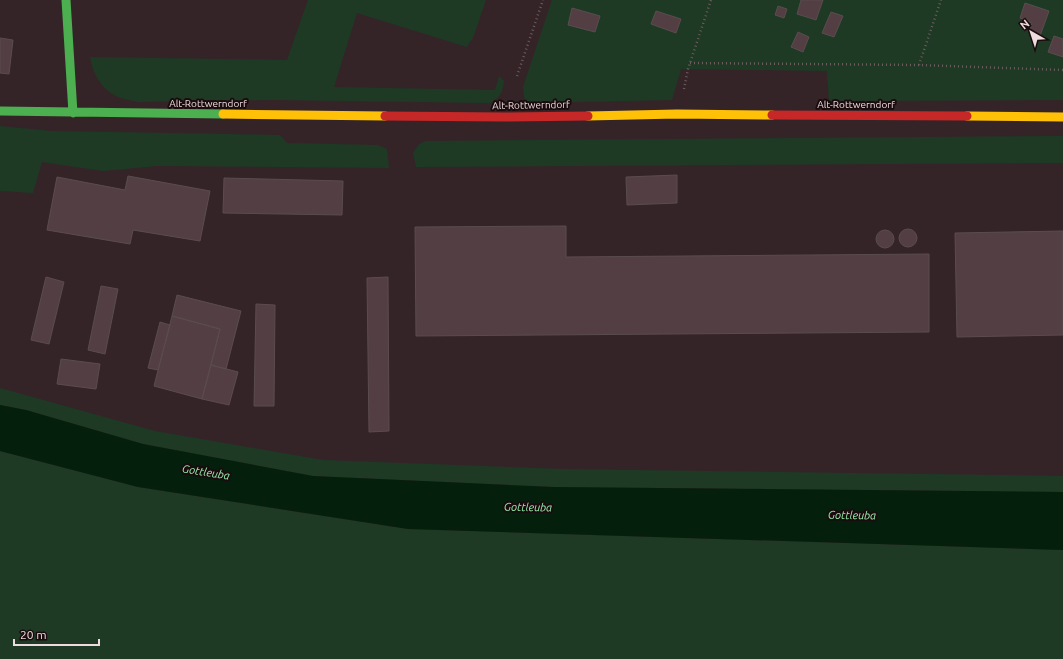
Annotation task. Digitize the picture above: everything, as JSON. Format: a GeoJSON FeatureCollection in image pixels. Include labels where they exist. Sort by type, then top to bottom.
{"type":"FeatureCollection","features":[{"type":"Feature","properties":{"kind":"main road"},"geometry":{"type":"LineString","coordinates":[[66,0],[73,113]]}},
{"type":"Feature","properties":{"kind":"main road","name":"Alt-Rottwerndorf"},"geometry":{"type":"LineString","coordinates":[[0,111],[505,117],[677,114],[1063,117]]}},
{"type":"Feature","properties":{"kind":"path"},"geometry":{"type":"LineString","coordinates":[[517,76],[543,0]]}},
{"type":"Feature","properties":{"kind":"path"},"geometry":{"type":"LineString","coordinates":[[677,114],[682,102],[690,63],[711,0]]}},
{"type":"Feature","properties":{"kind":"path"},"geometry":{"type":"LineString","coordinates":[[919,65],[941,0]]}},
{"type":"Feature","properties":{"kind":"path"},"geometry":{"type":"LineString","coordinates":[[690,63],[919,65],[1063,70]]}},
{"type":"Feature","properties":{"kind":"shaded area"},"geometry":{"type":"Polygon","coordinates":[[[308,0],[486,0],[473,38],[467,47],[357,13],[334,87],[495,90],[499,76],[504,81],[502,92],[490,103],[274,100],[138,102],[118,97],[106,89],[98,80],[91,63],[90,57],[287,60],[308,0]]]}},
{"type":"Feature","properties":{"kind":"shaded area"},"geometry":{"type":"Polygon","coordinates":[[[552,0],[1063,0],[1063,100],[829,101],[827,71],[681,69],[672,100],[525,103],[523,87],[552,0]]]}},
{"type":"Feature","properties":{"kind":"shaded area"},"geometry":{"type":"Polygon","coordinates":[[[0,126],[51,131],[280,135],[287,143],[378,145],[387,149],[389,168],[157,166],[103,171],[42,162],[33,193],[0,191],[0,126]]]}},
{"type":"Feature","properties":{"kind":"shaded area"},"geometry":{"type":"Polygon","coordinates":[[[1063,136],[1063,163],[416,167],[413,153],[419,144],[426,141],[1063,136]]]}},
{"type":"Feature","properties":{"kind":"shaded area"},"geometry":{"type":"Polygon","coordinates":[[[0,388],[155,431],[323,460],[564,469],[1063,476],[1063,492],[553,487],[313,476],[143,444],[26,410],[0,405],[0,388]]]}},
{"type":"Feature","properties":{"kind":"shaded area"},"geometry":{"type":"Polygon","coordinates":[[[0,451],[138,487],[408,529],[1063,550],[1063,659],[0,659],[0,451]]]}},
{"type":"Feature","properties":{"kind":"water","name":"Gottleuba"},"geometry":{"type":"Polygon","coordinates":[[[0,405],[26,410],[143,444],[313,476],[553,487],[1063,492],[1063,550],[408,529],[138,487],[0,451],[0,405]]]}},
{"type":"Feature","properties":{"kind":"building"},"geometry":{"type":"Polygon","coordinates":[[[801,0],[823,0],[816,20],[797,14],[801,0]]]}},
{"type":"Feature","properties":{"kind":"building"},"geometry":{"type":"Polygon","coordinates":[[[1025,3],[1049,11],[1040,36],[1029,32],[1032,23],[1020,18],[1025,3]]]}},
{"type":"Feature","properties":{"kind":"building"},"geometry":{"type":"Polygon","coordinates":[[[778,6],[787,9],[784,18],[775,15],[778,6]]]}},
{"type":"Feature","properties":{"kind":"building"},"geometry":{"type":"Polygon","coordinates":[[[572,8],[600,16],[595,32],[568,25],[572,8]]]}},
{"type":"Feature","properties":{"kind":"building"},"geometry":{"type":"Polygon","coordinates":[[[656,11],[681,19],[676,33],[651,24],[656,11]]]}},
{"type":"Feature","properties":{"kind":"building"},"geometry":{"type":"Polygon","coordinates":[[[831,12],[843,16],[834,37],[822,33],[831,12]]]}},
{"type":"Feature","properties":{"kind":"building"},"geometry":{"type":"Polygon","coordinates":[[[798,32],[809,37],[803,52],[791,47],[798,32]]]}},
{"type":"Feature","properties":{"kind":"building"},"geometry":{"type":"Polygon","coordinates":[[[1054,36],[1063,39],[1063,57],[1048,52],[1054,36]]]}},
{"type":"Feature","properties":{"kind":"building"},"geometry":{"type":"Polygon","coordinates":[[[0,38],[13,40],[9,74],[0,73],[0,38]]]}},
{"type":"Feature","properties":{"kind":"building"},"geometry":{"type":"Polygon","coordinates":[[[677,175],[677,203],[627,205],[626,177],[677,175]]]}},
{"type":"Feature","properties":{"kind":"building"},"geometry":{"type":"Polygon","coordinates":[[[128,176],[210,191],[200,241],[133,230],[130,244],[47,230],[57,177],[125,190],[128,176]]]}},
{"type":"Feature","properties":{"kind":"building"},"geometry":{"type":"Polygon","coordinates":[[[224,178],[343,181],[342,215],[223,213],[224,178]]]}},
{"type":"Feature","properties":{"kind":"building"},"geometry":{"type":"Polygon","coordinates":[[[566,226],[566,257],[929,254],[929,332],[416,336],[415,227],[566,226]]]}},
{"type":"Feature","properties":{"kind":"building"},"geometry":{"type":"Polygon","coordinates":[[[908,229],[912,230],[916,234],[916,242],[912,246],[908,247],[904,246],[900,242],[899,238],[900,234],[904,230],[908,229]]]}},
{"type":"Feature","properties":{"kind":"building"},"geometry":{"type":"Polygon","coordinates":[[[885,230],[891,233],[894,239],[891,245],[885,248],[879,245],[876,239],[879,233],[885,230]]]}},
{"type":"Feature","properties":{"kind":"building"},"geometry":{"type":"Polygon","coordinates":[[[1063,231],[1063,335],[957,337],[955,233],[1063,231]]]}},
{"type":"Feature","properties":{"kind":"building"},"geometry":{"type":"Polygon","coordinates":[[[46,277],[64,282],[49,344],[31,340],[46,277]]]}},
{"type":"Feature","properties":{"kind":"building"},"geometry":{"type":"Polygon","coordinates":[[[388,277],[389,431],[369,432],[367,278],[388,277]]]}},
{"type":"Feature","properties":{"kind":"building"},"geometry":{"type":"Polygon","coordinates":[[[101,286],[118,289],[105,354],[88,350],[101,286]]]}},
{"type":"Feature","properties":{"kind":"building"},"geometry":{"type":"Polygon","coordinates":[[[177,295],[241,311],[226,369],[211,365],[220,329],[172,316],[177,295]]]}},
{"type":"Feature","properties":{"kind":"building"},"geometry":{"type":"Polygon","coordinates":[[[256,304],[275,305],[274,406],[254,406],[256,304]]]}},
{"type":"Feature","properties":{"kind":"building"},"geometry":{"type":"Polygon","coordinates":[[[172,316],[220,329],[202,399],[154,386],[172,316]]]}},
{"type":"Feature","properties":{"kind":"building"},"geometry":{"type":"Polygon","coordinates":[[[160,322],[170,325],[158,370],[148,368],[160,322]]]}},
{"type":"Feature","properties":{"kind":"building"},"geometry":{"type":"Polygon","coordinates":[[[61,359],[100,364],[96,389],[57,384],[61,359]]]}},
{"type":"Feature","properties":{"kind":"building"},"geometry":{"type":"Polygon","coordinates":[[[211,365],[238,372],[229,405],[202,399],[211,365]]]}},
{"type":"Feature","properties":{"kind":"traffic: fast"},"geometry":{"type":"LineString","coordinates":[[66,0],[73,113]]}},
{"type":"Feature","properties":{"kind":"traffic: fast"},"geometry":{"type":"LineString","coordinates":[[0,111],[223,114]]}},
{"type":"Feature","properties":{"kind":"traffic: slow"},"geometry":{"type":"LineString","coordinates":[[223,114],[385,116]]}},
{"type":"Feature","properties":{"kind":"traffic: slow"},"geometry":{"type":"LineString","coordinates":[[588,116],[677,114],[772,115]]}},
{"type":"Feature","properties":{"kind":"traffic: slow"},"geometry":{"type":"LineString","coordinates":[[967,116],[1063,117]]}},
{"type":"Feature","properties":{"kind":"traffic: jam"},"geometry":{"type":"LineString","coordinates":[[772,115],[967,116]]}},
{"type":"Feature","properties":{"kind":"traffic: jam"},"geometry":{"type":"LineString","coordinates":[[385,116],[588,116]]}}]}
